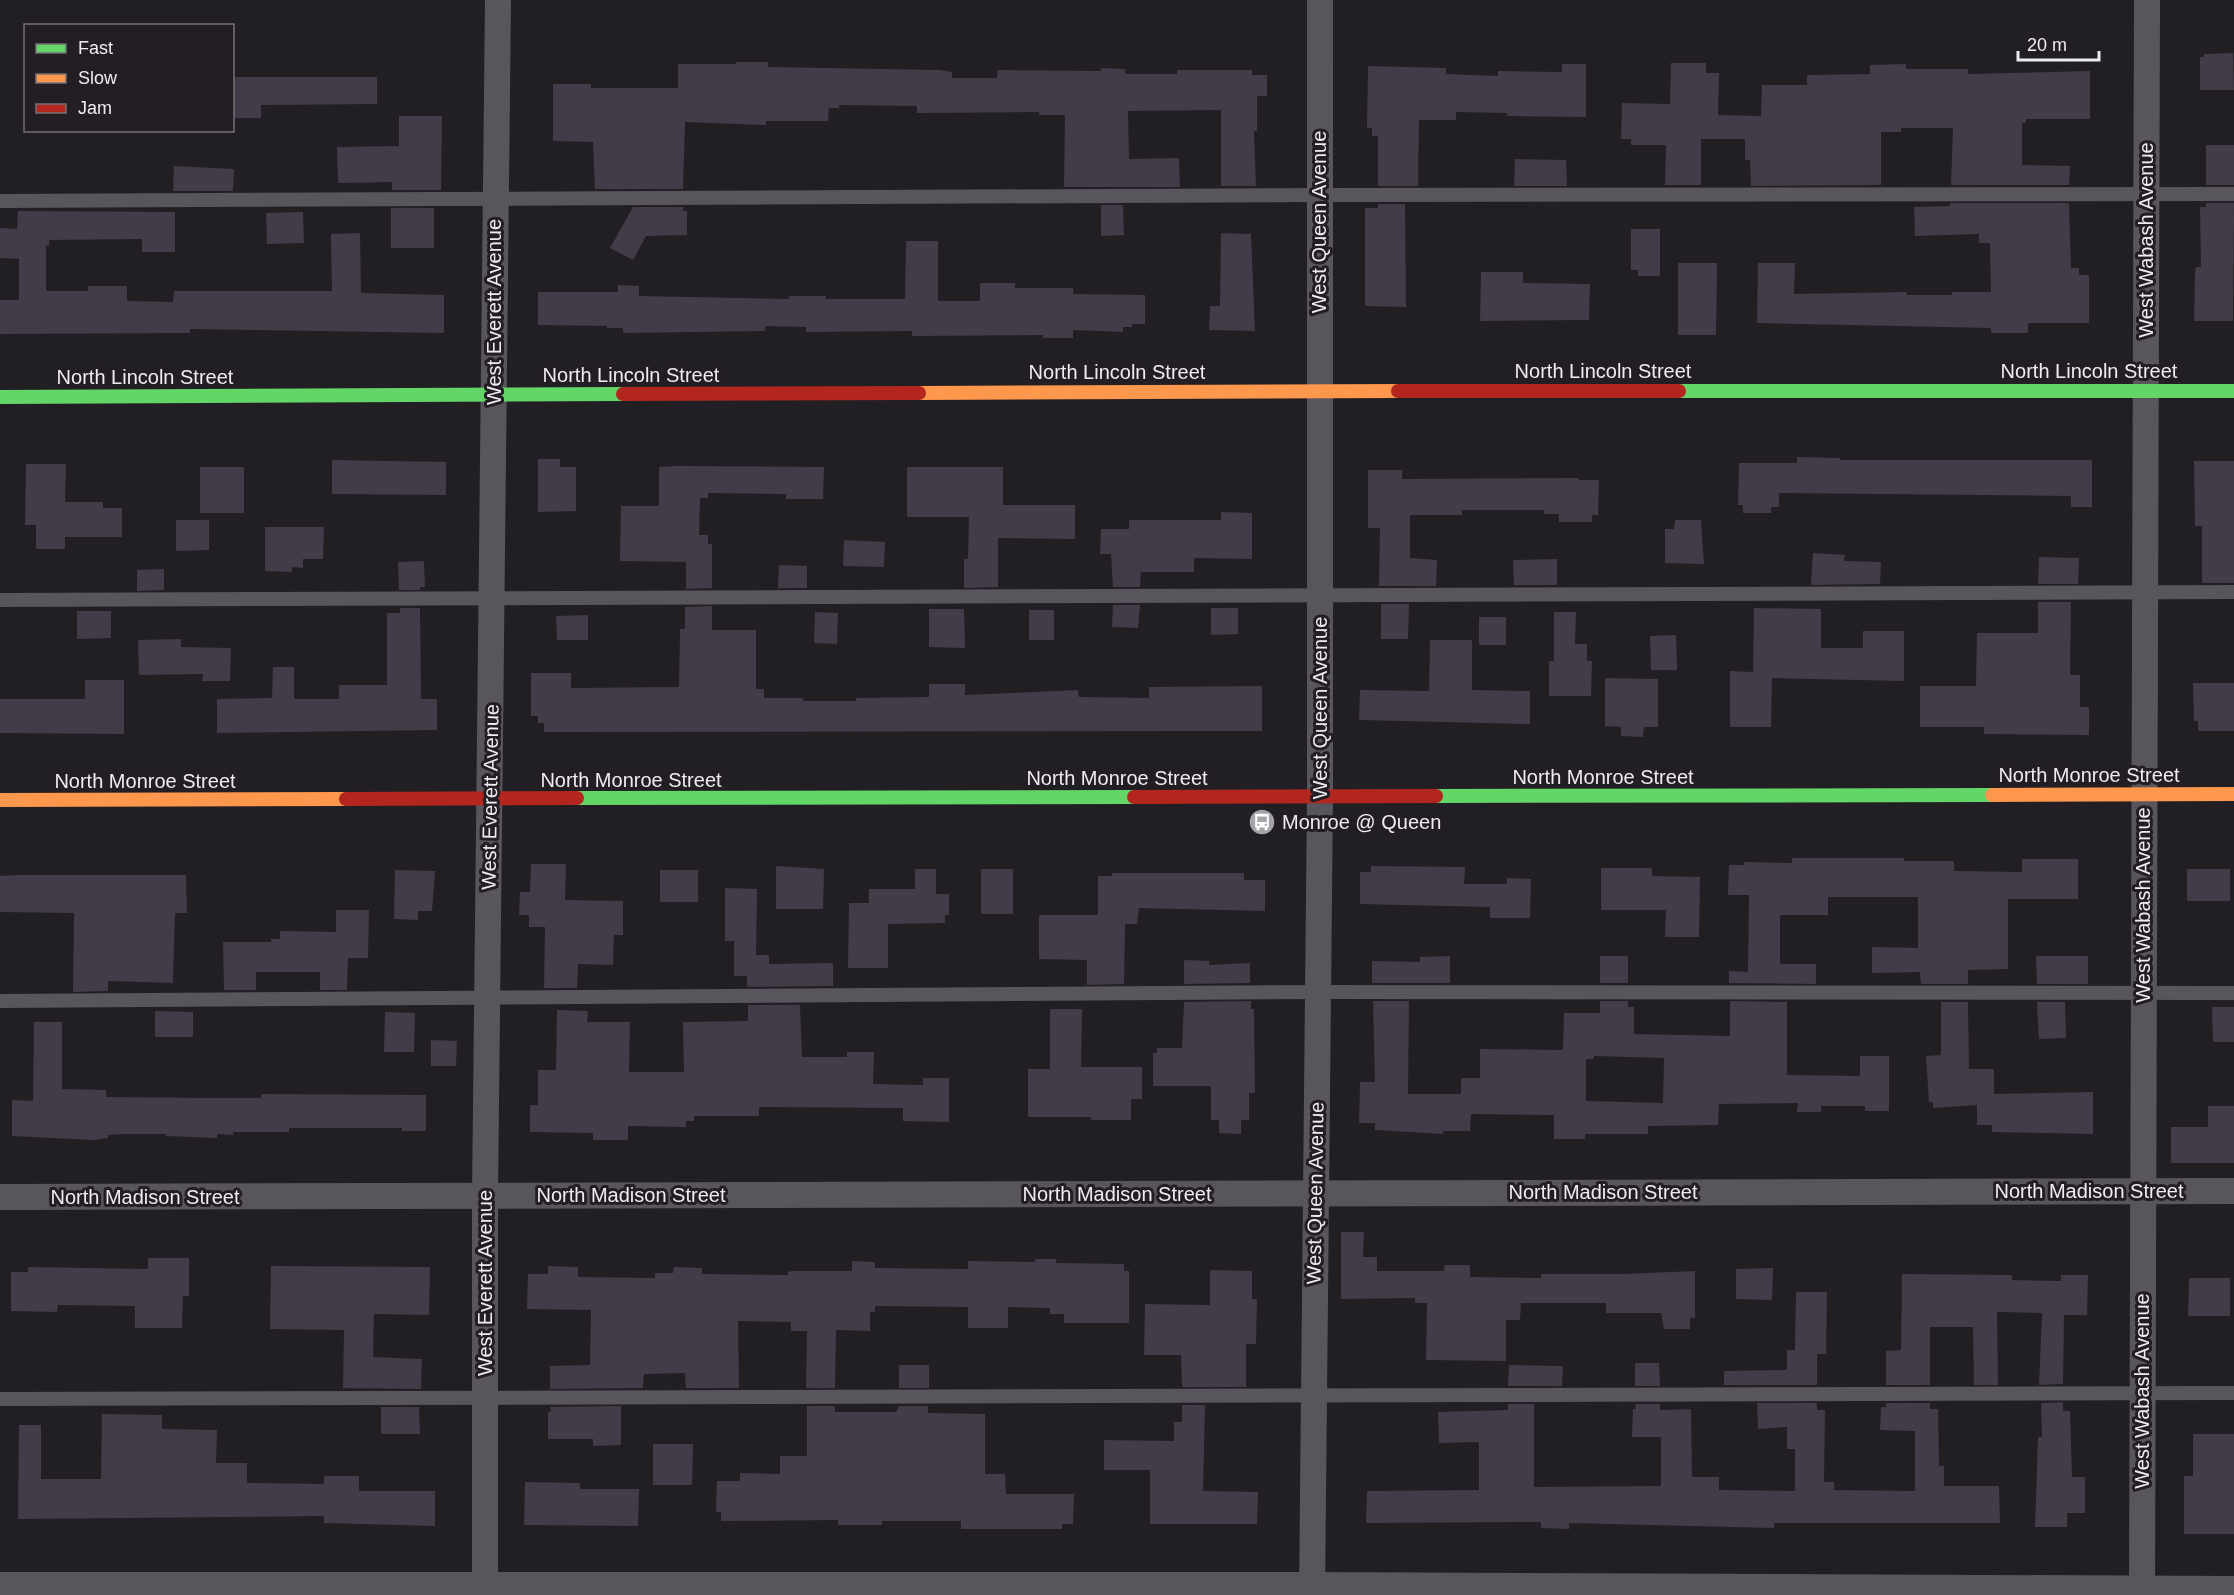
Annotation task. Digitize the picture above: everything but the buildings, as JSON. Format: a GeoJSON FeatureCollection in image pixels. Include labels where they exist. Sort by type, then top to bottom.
{"type":"FeatureCollection","features":[{"type":"Feature","properties":{"kind":"street","name":"West Everett Avenue"},"geometry":{"type":"LineString","coordinates":[[485,1590],[485,1196],[498,0]]}},
{"type":"Feature","properties":{"kind":"street","name":"West Queen Avenue"},"geometry":{"type":"LineString","coordinates":[[1312,1590],[1314,1193],[1320,797],[1320,0]]}},
{"type":"Feature","properties":{"kind":"street","name":"West Wabash Avenue"},"geometry":{"type":"LineString","coordinates":[[2142,1592],[2142,993],[2147,0]]}},
{"type":"Feature","properties":{"kind":"street","name":"North Lincoln Street"},"geometry":{"type":"LineString","coordinates":[[0,397],[1319,391],[2234,391]]}},
{"type":"Feature","properties":{"kind":"street","name":"North Monroe Street"},"geometry":{"type":"LineString","coordinates":[[0,800],[2234,795]]}},
{"type":"Feature","properties":{"kind":"street","name":"North Madison Street"},"geometry":{"type":"LineString","coordinates":[[0,1197],[2234,1191]]}},
{"type":"Feature","properties":{"kind":"street"},"geometry":{"type":"LineString","coordinates":[[0,1585],[485,1590],[2142,1592],[2234,1589]]}},
{"type":"Feature","properties":{"kind":"lane"},"geometry":{"type":"LineString","coordinates":[[0,201],[1319,195],[2234,194]]}},
{"type":"Feature","properties":{"kind":"lane"},"geometry":{"type":"LineString","coordinates":[[0,600],[2234,592]]}},
{"type":"Feature","properties":{"kind":"lane"},"geometry":{"type":"LineString","coordinates":[[0,1001],[1317,992],[2234,993]]}},
{"type":"Feature","properties":{"kind":"lane"},"geometry":{"type":"LineString","coordinates":[[0,1399],[2234,1393]]}},
{"type":"Feature","properties":{"kind":"traffic: fast"},"geometry":{"type":"LineString","coordinates":[[1679,391],[2234,391]]}},
{"type":"Feature","properties":{"kind":"traffic: fast"},"geometry":{"type":"LineString","coordinates":[[0,397],[623,394]]}},
{"type":"Feature","properties":{"kind":"traffic: fast"},"geometry":{"type":"LineString","coordinates":[[1436,796],[1992,795]]}},
{"type":"Feature","properties":{"kind":"traffic: fast"},"geometry":{"type":"LineString","coordinates":[[577,798],[1134,797]]}},
{"type":"Feature","properties":{"kind":"traffic: slow"},"geometry":{"type":"LineString","coordinates":[[919,393],[1398,391]]}},
{"type":"Feature","properties":{"kind":"traffic: slow"},"geometry":{"type":"LineString","coordinates":[[1992,795],[2234,794]]}},
{"type":"Feature","properties":{"kind":"traffic: slow"},"geometry":{"type":"LineString","coordinates":[[0,800],[346,799]]}},
{"type":"Feature","properties":{"kind":"traffic: jam"},"geometry":{"type":"LineString","coordinates":[[1398,391],[1679,391]]}},
{"type":"Feature","properties":{"kind":"traffic: jam"},"geometry":{"type":"LineString","coordinates":[[623,394],[919,393]]}},
{"type":"Feature","properties":{"kind":"traffic: jam"},"geometry":{"type":"LineString","coordinates":[[1134,797],[1436,796]]}},
{"type":"Feature","properties":{"kind":"traffic: jam"},"geometry":{"type":"LineString","coordinates":[[346,799],[577,798]]}},
{"type":"Feature","properties":{"kind":"place","name":"Monroe @ Queen"},"geometry":{"type":"Point","coordinates":[1262,822]}}]}
